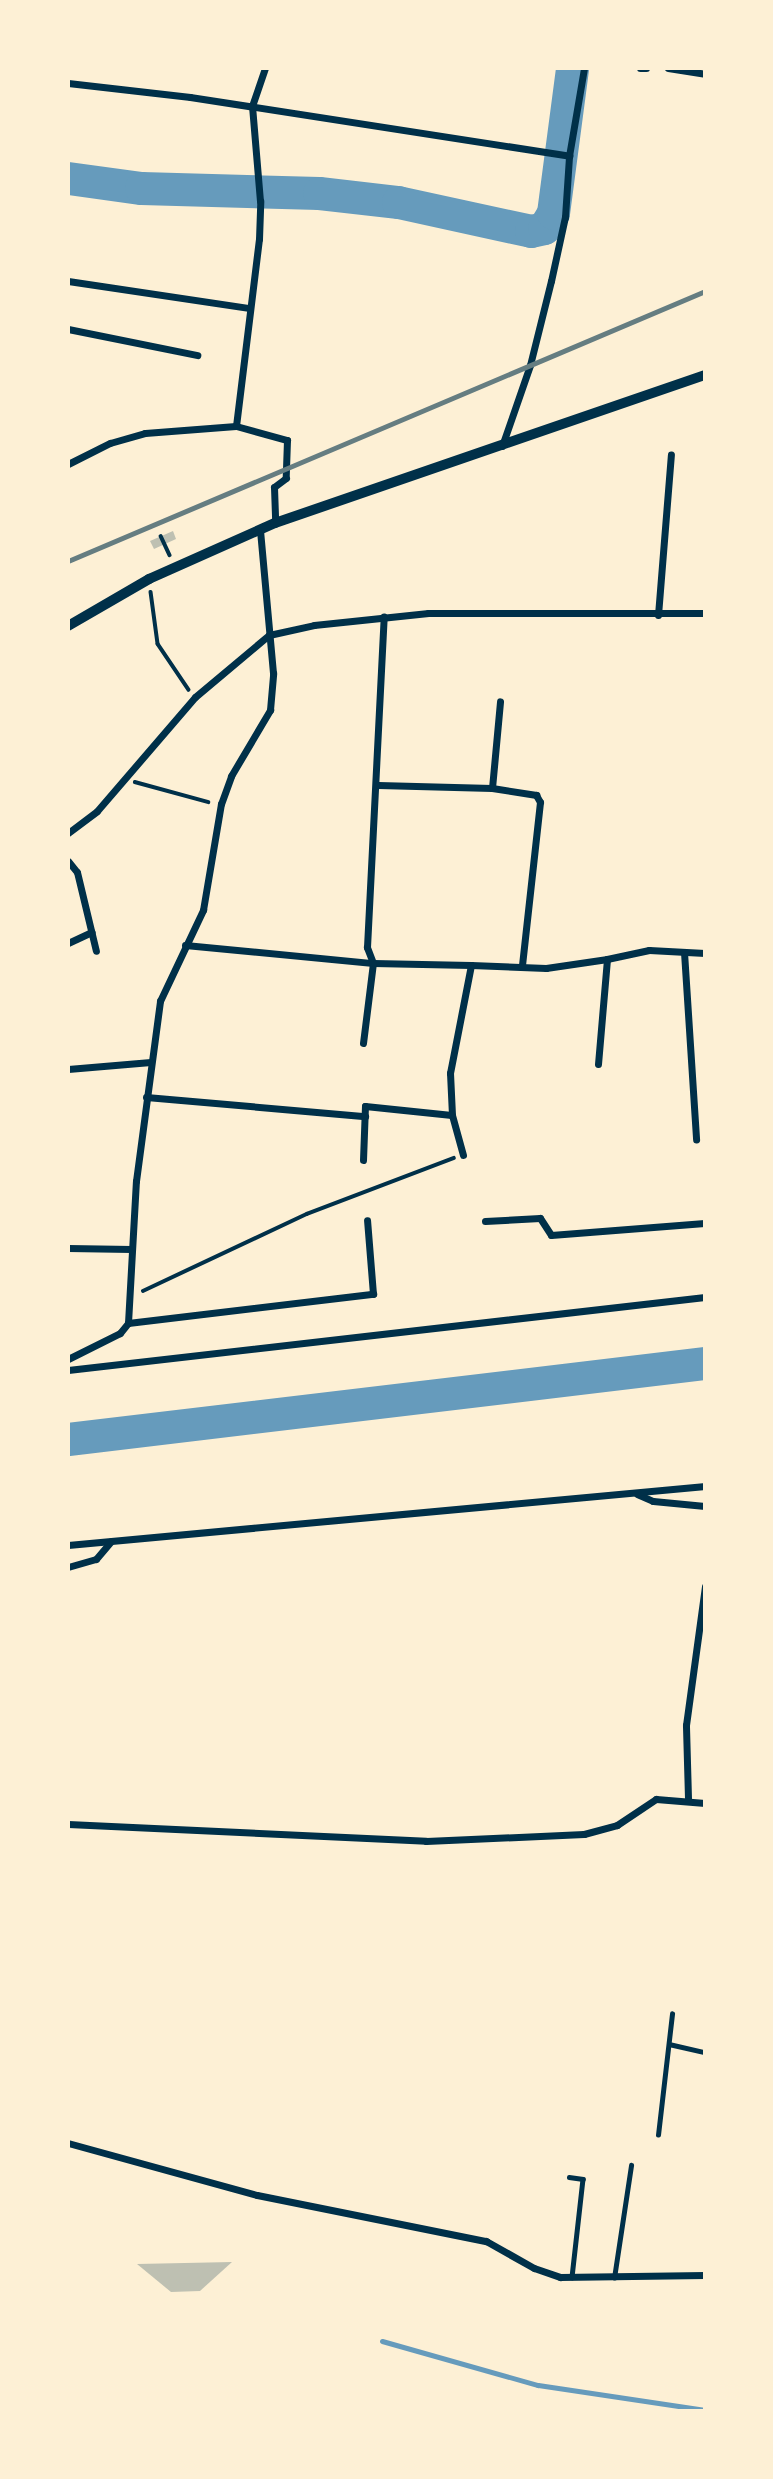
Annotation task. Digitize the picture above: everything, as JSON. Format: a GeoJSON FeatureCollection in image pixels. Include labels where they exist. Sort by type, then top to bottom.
{"type":"FeatureCollection","features":[{"type":"Feature","properties":{"kind":"street"},"geometry":{"type":"LineString","coordinates":[[236,426],[260,201],[252,106],[265,68]]}},
{"type":"Feature","properties":{"kind":"street"},"geometry":{"type":"LineString","coordinates":[[502,446],[530,365],[565,217],[569,156],[584,68]]}},
{"type":"Feature","properties":{"kind":"street"},"geometry":{"type":"LineString","coordinates":[[668,68],[705,74]]}},
{"type":"Feature","properties":{"kind":"street"},"geometry":{"type":"LineString","coordinates":[[68,83],[252,106],[569,156]]}},
{"type":"Feature","properties":{"kind":"street"},"geometry":{"type":"LineString","coordinates":[[68,281],[248,308]]}},
{"type":"Feature","properties":{"kind":"street"},"geometry":{"type":"LineString","coordinates":[[68,329],[197,355]]}},
{"type":"Feature","properties":{"kind":"street"},"geometry":{"type":"LineString","coordinates":[[68,626],[149,579],[275,523],[705,376]]}},
{"type":"Feature","properties":{"kind":"street"},"geometry":{"type":"LineString","coordinates":[[68,464],[110,443],[145,433],[236,426],[287,440],[286,478],[274,487],[275,523]]}},
{"type":"Feature","properties":{"kind":"street"},"geometry":{"type":"LineString","coordinates":[[658,615],[671,455]]}},
{"type":"Feature","properties":{"kind":"street"},"geometry":{"type":"LineString","coordinates":[[68,1359],[120,1333],[128,1323],[131,1249],[146,1097],[160,1001],[185,945],[194,933],[209,887],[221,804],[239,756],[270,710],[269,635],[260,529]]}},
{"type":"Feature","properties":{"kind":"street"},"geometry":{"type":"LineString","coordinates":[[68,833],[97,811],[194,697],[269,635],[384,616],[705,613]]}},
{"type":"Feature","properties":{"kind":"street"},"geometry":{"type":"LineString","coordinates":[[363,1043],[373,963],[368,947],[378,785],[384,616]]}},
{"type":"Feature","properties":{"kind":"street"},"geometry":{"type":"LineString","coordinates":[[492,788],[500,701]]}},
{"type":"Feature","properties":{"kind":"street"},"geometry":{"type":"LineString","coordinates":[[378,785],[492,788],[536,795],[540,802],[522,966]]}},
{"type":"Feature","properties":{"kind":"street"},"geometry":{"type":"LineString","coordinates":[[68,861],[77,872],[96,951]]}},
{"type":"Feature","properties":{"kind":"street"},"geometry":{"type":"LineString","coordinates":[[68,943],[92,932]]}},
{"type":"Feature","properties":{"kind":"street"},"geometry":{"type":"LineString","coordinates":[[185,945],[373,963],[545,968],[649,950],[705,953]]}},
{"type":"Feature","properties":{"kind":"street"},"geometry":{"type":"LineString","coordinates":[[684,952],[696,1140]]}},
{"type":"Feature","properties":{"kind":"street"},"geometry":{"type":"LineString","coordinates":[[598,1064],[607,958]]}},
{"type":"Feature","properties":{"kind":"street"},"geometry":{"type":"LineString","coordinates":[[463,1155],[452,1115],[450,1073],[471,965]]}},
{"type":"Feature","properties":{"kind":"street"},"geometry":{"type":"LineString","coordinates":[[68,1069],[151,1062]]}},
{"type":"Feature","properties":{"kind":"street"},"geometry":{"type":"LineString","coordinates":[[146,1097],[365,1116]]}},
{"type":"Feature","properties":{"kind":"street"},"geometry":{"type":"LineString","coordinates":[[363,1160],[365,1107],[452,1115]]}},
{"type":"Feature","properties":{"kind":"street"},"geometry":{"type":"LineString","coordinates":[[485,1221],[540,1218],[551,1235],[705,1223]]}},
{"type":"Feature","properties":{"kind":"street"},"geometry":{"type":"LineString","coordinates":[[128,1323],[373,1294],[367,1220]]}},
{"type":"Feature","properties":{"kind":"street"},"geometry":{"type":"LineString","coordinates":[[68,1248],[131,1249]]}},
{"type":"Feature","properties":{"kind":"street"},"geometry":{"type":"LineString","coordinates":[[68,1370],[705,1297]]}},
{"type":"Feature","properties":{"kind":"street"},"geometry":{"type":"LineString","coordinates":[[68,1545],[705,1486]]}},
{"type":"Feature","properties":{"kind":"street"},"geometry":{"type":"LineString","coordinates":[[635,1494],[653,1501],[705,1506]]}},
{"type":"Feature","properties":{"kind":"street"},"geometry":{"type":"LineString","coordinates":[[68,1567],[96,1559],[111,1541]]}},
{"type":"Feature","properties":{"kind":"street"},"geometry":{"type":"LineString","coordinates":[[688,1798],[685,1725],[701,1647],[705,1586]]}},
{"type":"Feature","properties":{"kind":"street"},"geometry":{"type":"LineString","coordinates":[[68,1824],[426,1840],[584,1834],[617,1825],[656,1799],[688,1798],[705,1803]]}},
{"type":"Feature","properties":{"kind":"street"},"geometry":{"type":"LineString","coordinates":[[68,2143],[257,2195],[486,2241],[534,2269],[572,2277],[705,2275]]}},
{"type":"Feature","properties":{"kind":"lane"},"geometry":{"type":"LineString","coordinates":[[658,2134],[672,2014]]}},
{"type":"Feature","properties":{"kind":"lane"},"geometry":{"type":"LineString","coordinates":[[669,2044],[705,2052]]}},
{"type":"Feature","properties":{"kind":"lane"},"geometry":{"type":"LineString","coordinates":[[614,2278],[631,2165]]}},
{"type":"Feature","properties":{"kind":"lane"},"geometry":{"type":"LineString","coordinates":[[569,2177],[583,2179],[572,2277]]}},
{"type":"Feature","properties":{"kind":"path"},"geometry":{"type":"LineString","coordinates":[[161,536],[165,544]]}},
{"type":"Feature","properties":{"kind":"path"},"geometry":{"type":"LineString","coordinates":[[149,579],[158,644],[194,697]]}},
{"type":"Feature","properties":{"kind":"path"},"geometry":{"type":"LineString","coordinates":[[127,777],[175,796],[221,804]]}},
{"type":"Feature","properties":{"kind":"path"},"geometry":{"type":"LineString","coordinates":[[128,1298],[307,1213],[463,1155]]}},
{"type":"Feature","properties":{"kind":"building"},"geometry":{"type":"Polygon","coordinates":[[[173,531],[176,539],[154,549],[150,541],[173,531]]]}},
{"type":"Feature","properties":{"kind":"building"},"geometry":{"type":"Polygon","coordinates":[[[232,2262],[200,2291],[171,2292],[137,2264],[232,2262]]]}},
{"type":"Feature","properties":{"kind":"waterway"},"geometry":{"type":"LineString","coordinates":[[68,178],[141,188],[319,193],[398,202],[531,231],[544,228],[553,213],[572,68]]}},
{"type":"Feature","properties":{"kind":"waterway"},"geometry":{"type":"LineString","coordinates":[[68,1439],[705,1363]]}},
{"type":"Feature","properties":{"kind":"waterway"},"geometry":{"type":"LineString","coordinates":[[382,2341],[538,2385],[705,2410]]}},
{"type":"Feature","properties":{"kind":"railway"},"geometry":{"type":"LineString","coordinates":[[68,561],[705,291]]}}]}
